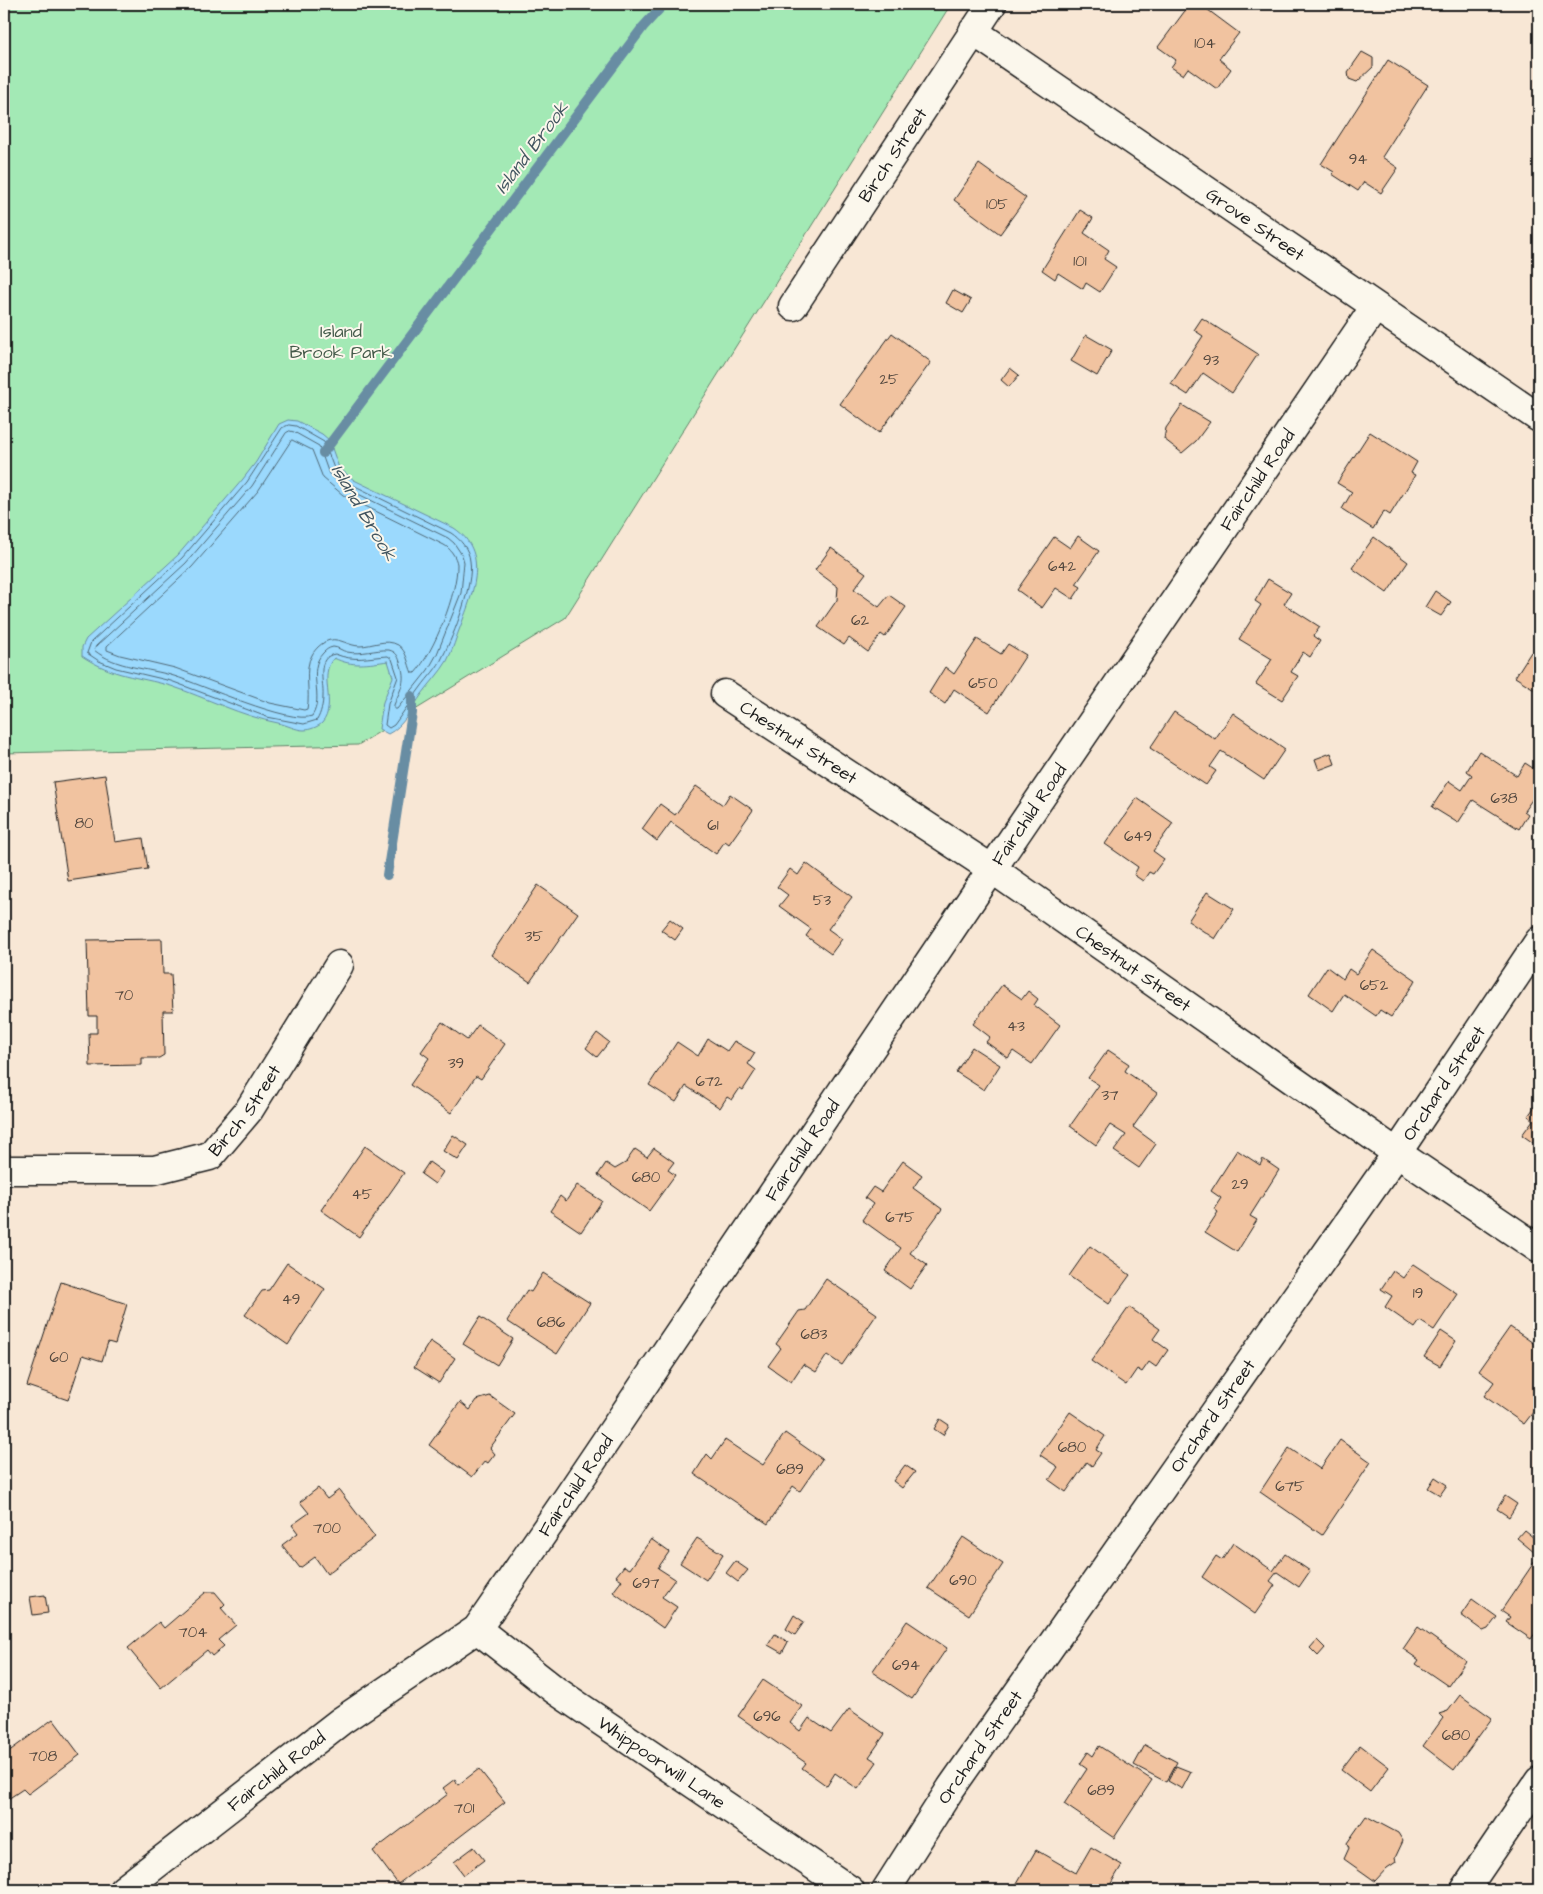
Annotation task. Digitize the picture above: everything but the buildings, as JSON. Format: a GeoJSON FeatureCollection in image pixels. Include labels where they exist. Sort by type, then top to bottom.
{"type":"FeatureCollection","features":[{"type":"Feature","properties":{"kind":"street","name":"Birch Street"},"geometry":{"type":"LineString","coordinates":[[793,306],[972,31],[992,4]]}},
{"type":"Feature","properties":{"kind":"street","name":"Grove Street"},"geometry":{"type":"LineString","coordinates":[[972,31],[1539,418]]}},
{"type":"Feature","properties":{"kind":"street","name":"Fairchild Road"},"geometry":{"type":"LineString","coordinates":[[123,1890],[341,1721],[477,1629],[1375,307]]}},
{"type":"Feature","properties":{"kind":"street","name":"Chestnut Street"},"geometry":{"type":"LineString","coordinates":[[725,694],[992,869],[1397,1153],[1539,1249]]}},
{"type":"Feature","properties":{"kind":"street","name":"Orchard Street"},"geometry":{"type":"LineString","coordinates":[[886,1890],[957,1780],[1397,1153],[1539,941]]}},
{"type":"Feature","properties":{"kind":"street","name":"Birch Street"},"geometry":{"type":"LineString","coordinates":[[4,1170],[154,1170],[210,1156],[249,1110],[339,965]]}},
{"type":"Feature","properties":{"kind":"street","name":"Whippoorwill Lane"},"geometry":{"type":"LineString","coordinates":[[477,1629],[555,1690],[850,1890]]}},
{"type":"Feature","properties":{"kind":"street"},"geometry":{"type":"LineString","coordinates":[[1465,1890],[1539,1780]]}},
{"type":"Feature","properties":{"kind":"green space","name":"Island Brook Park"},"geometry":{"type":"Polygon","coordinates":[[[4,4],[951,4],[565,618],[358,745],[4,753],[4,4]]]}},
{"type":"Feature","properties":{"kind":"water"},"geometry":{"type":"Polygon","coordinates":[[[288,420],[297,421],[322,434],[329,440],[339,468],[354,480],[454,528],[465,538],[472,549],[476,574],[474,587],[449,657],[403,722],[388,734],[379,729],[383,702],[393,677],[388,661],[354,664],[334,658],[329,665],[327,673],[328,707],[326,715],[322,723],[304,730],[251,716],[171,686],[115,672],[82,656],[82,647],[86,639],[178,555],[243,479],[256,462],[279,424],[288,420]]]}},
{"type":"Feature","properties":{"kind":"waterway","name":"Island Brook"},"geometry":{"type":"LineString","coordinates":[[323,453],[643,27],[664,4]]}},
{"type":"Feature","properties":{"kind":"waterway","name":"Island Brook"},"geometry":{"type":"LineString","coordinates":[[387,875],[412,713],[412,696]]}}]}
